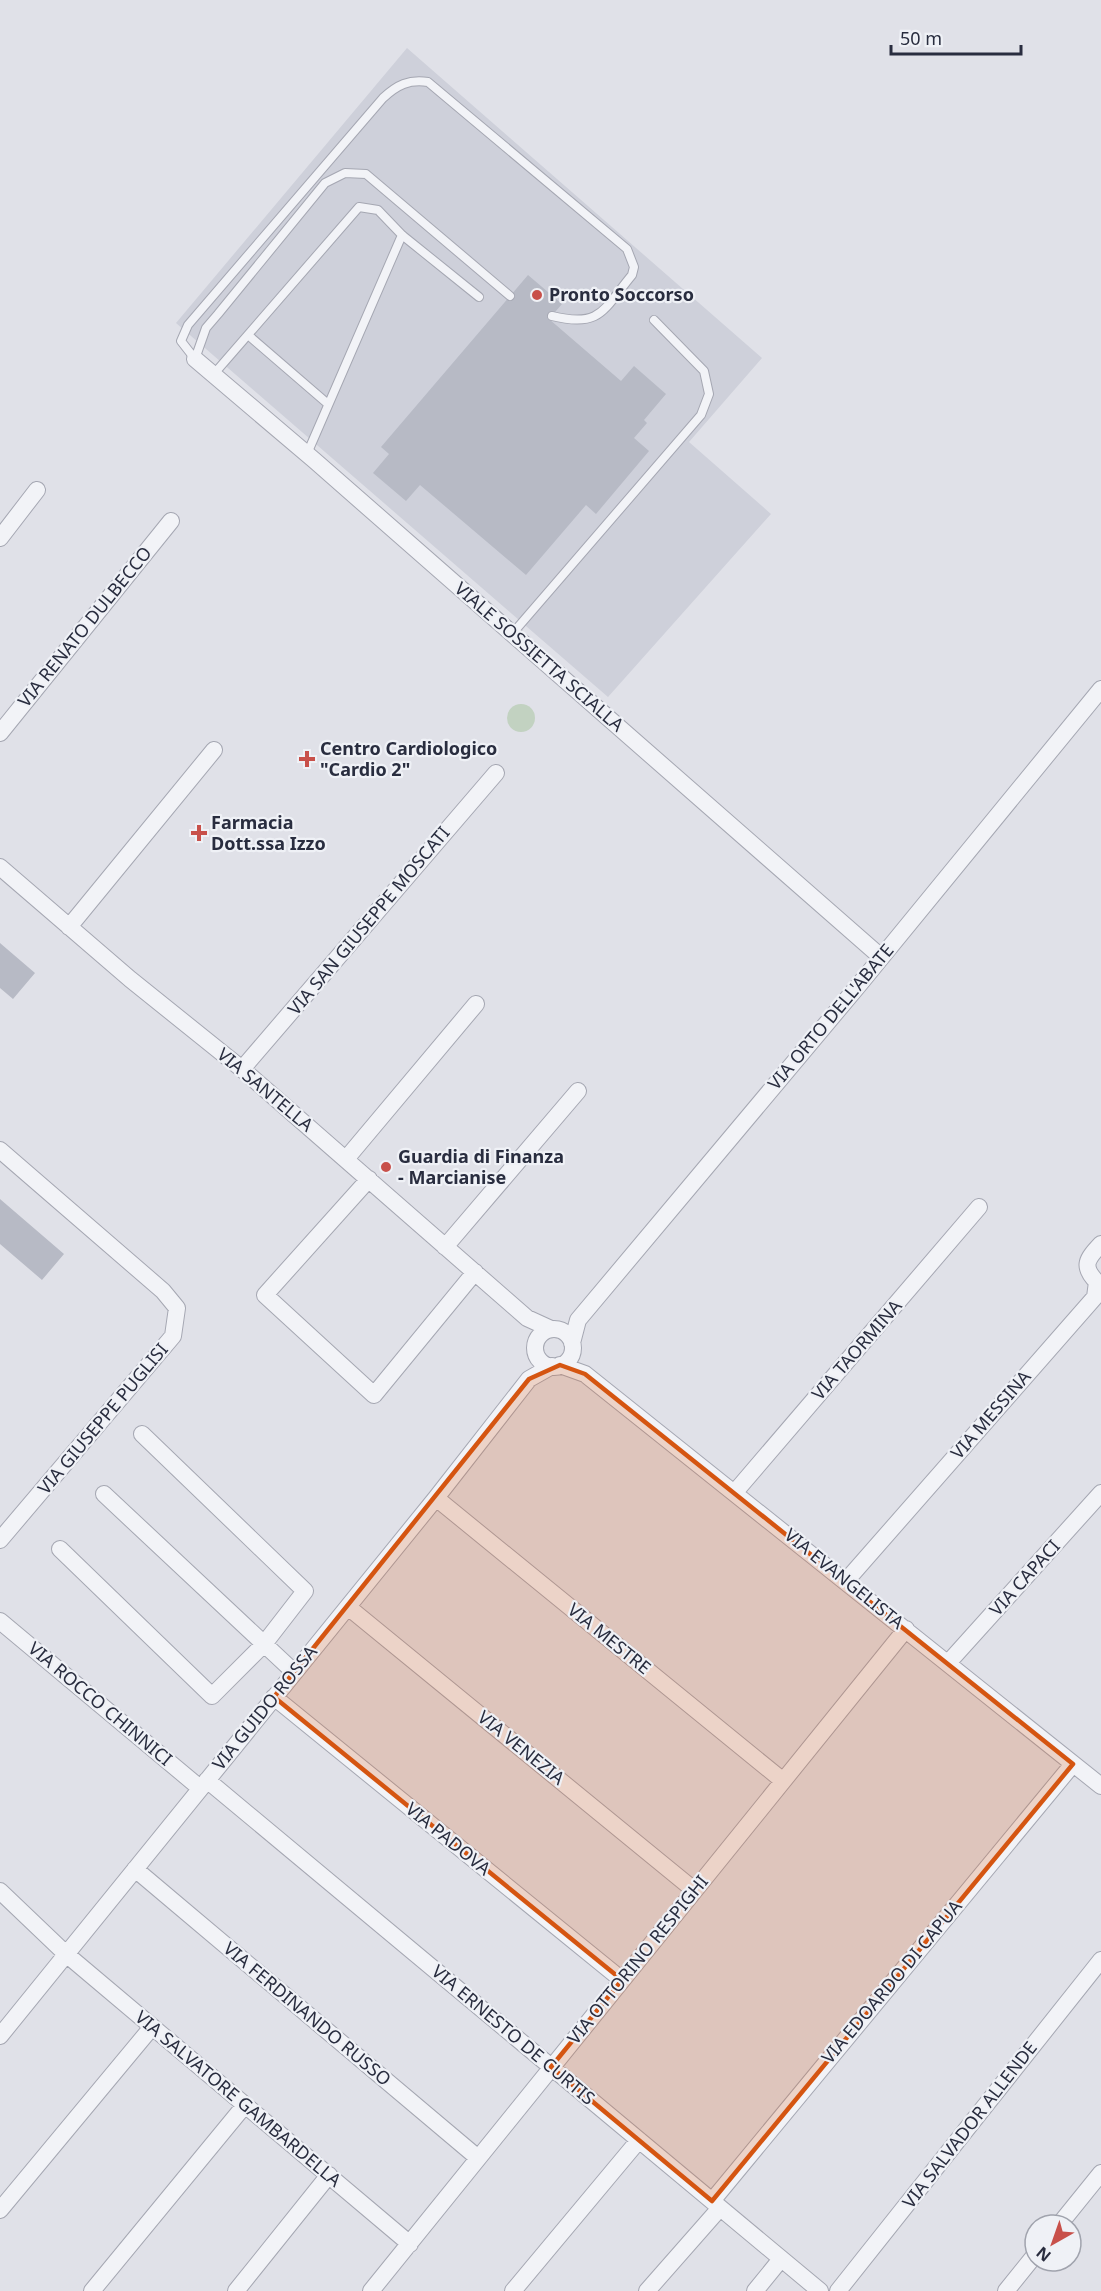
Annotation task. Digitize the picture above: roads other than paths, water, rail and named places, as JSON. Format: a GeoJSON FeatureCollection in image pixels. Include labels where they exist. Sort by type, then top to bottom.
{"type":"FeatureCollection","features":[{"type":"Feature","properties":{"kind":"street","name":"VIALE SOSSIETTA SCIALLA"},"geometry":{"type":"LineString","coordinates":[[195,359],[307,454],[881,957]]}},
{"type":"Feature","properties":{"kind":"street"},"geometry":{"type":"LineString","coordinates":[[0,538],[37,490]]}},
{"type":"Feature","properties":{"kind":"street","name":"VIA RENATO DULBECCO"},"geometry":{"type":"LineString","coordinates":[[0,733],[171,521]]}},
{"type":"Feature","properties":{"kind":"street","name":"VIA ORTO DELL'ABATE"},"geometry":{"type":"LineString","coordinates":[[572,1347],[578,1320],[1101,689]]}},
{"type":"Feature","properties":{"kind":"street"},"geometry":{"type":"LineString","coordinates":[[1082,713],[1101,705]]}},
{"type":"Feature","properties":{"kind":"street"},"geometry":{"type":"LineString","coordinates":[[69,927],[214,750]]}},
{"type":"Feature","properties":{"kind":"street","name":"VIA SAN GIUSEPPE MOSCATI"},"geometry":{"type":"LineString","coordinates":[[242,1070],[495,773]]}},
{"type":"Feature","properties":{"kind":"street","name":"VIA SANTELLA"},"geometry":{"type":"LineString","coordinates":[[0,867],[346,1159],[527,1318],[554,1329]]}},
{"type":"Feature","properties":{"kind":"street"},"geometry":{"type":"LineString","coordinates":[[346,1159],[476,1004]]}},
{"type":"Feature","properties":{"kind":"street"},"geometry":{"type":"LineString","coordinates":[[445,1247],[578,1090]]}},
{"type":"Feature","properties":{"kind":"street","name":"VIA GIUSEPPE PUGLISI"},"geometry":{"type":"LineString","coordinates":[[0,1150],[163,1291],[177,1308],[173,1336],[0,1540]]}},
{"type":"Feature","properties":{"kind":"street"},"geometry":{"type":"LineString","coordinates":[[369,1179],[265,1295],[374,1395],[475,1272]]}},
{"type":"Feature","properties":{"kind":"street","name":"VIA TAORMINA"},"geometry":{"type":"LineString","coordinates":[[735,1492],[979,1208]]}},
{"type":"Feature","properties":{"kind":"street","name":"VIA MESSINA"},"geometry":{"type":"LineString","coordinates":[[846,1581],[1095,1297],[1096,1282],[1087,1272],[1086,1265],[1087,1259],[1101,1244]]}},
{"type":"Feature","properties":{"kind":"street","name":"VIA SANTELLA"},"geometry":{"type":"LineString","coordinates":[[527,1318],[536,1347]]}},
{"type":"Feature","properties":{"kind":"street","name":"VIA ORTO DELL'ABATE"},"geometry":{"type":"LineString","coordinates":[[554,1329],[578,1320]]}},
{"type":"Feature","properties":{"kind":"street"},"geometry":{"type":"LineString","coordinates":[[554,1329],[567,1334],[572,1347],[556,1366],[543,1363],[536,1347],[542,1333],[554,1329]]}},
{"type":"Feature","properties":{"kind":"street","name":"VIA GUIDO ROSSA"},"geometry":{"type":"LineString","coordinates":[[0,2036],[436,1498],[529,1379],[536,1347]]}},
{"type":"Feature","properties":{"kind":"street","name":"VIA EVANGELISTA"},"geometry":{"type":"LineString","coordinates":[[572,1347],[585,1374]]}},
{"type":"Feature","properties":{"kind":"street","name":"VIA EVANGELISTA"},"geometry":{"type":"LineString","coordinates":[[556,1366],[585,1374],[1101,1786]]}},
{"type":"Feature","properties":{"kind":"street","name":"VIA GUIDO ROSSA"},"geometry":{"type":"LineString","coordinates":[[529,1379],[556,1366]]}},
{"type":"Feature","properties":{"kind":"street"},"geometry":{"type":"LineString","coordinates":[[60,1549],[212,1696],[264,1644],[305,1591],[142,1434]]}},
{"type":"Feature","properties":{"kind":"street","name":"VIA CAPACI"},"geometry":{"type":"LineString","coordinates":[[948,1663],[1101,1493]]}},
{"type":"Feature","properties":{"kind":"street"},"geometry":{"type":"LineString","coordinates":[[104,1494],[294,1672]]}},
{"type":"Feature","properties":{"kind":"street","name":"VIA MESTRE"},"geometry":{"type":"LineString","coordinates":[[436,1498],[782,1780]]}},
{"type":"Feature","properties":{"kind":"street","name":"VIA VENEZIA"},"geometry":{"type":"LineString","coordinates":[[348,1607],[694,1890]]}},
{"type":"Feature","properties":{"kind":"street","name":"VIA ROCCO CHINNICI"},"geometry":{"type":"LineString","coordinates":[[0,1621],[204,1784]]}},
{"type":"Feature","properties":{"kind":"street","name":"VIA OTTORINO RESPIGHI"},"geometry":{"type":"LineString","coordinates":[[371,2291],[906,1629]]}},
{"type":"Feature","properties":{"kind":"street","name":"VIA PADOVA"},"geometry":{"type":"LineString","coordinates":[[274,1697],[622,1980]]}},
{"type":"Feature","properties":{"kind":"street","name":"VIA EDOARDO DI CAPUA"},"geometry":{"type":"LineString","coordinates":[[648,2291],[1073,1764]]}},
{"type":"Feature","properties":{"kind":"street","name":"VIA ERNESTO DE CURTIS"},"geometry":{"type":"LineString","coordinates":[[204,1784],[551,2067],[820,2291]]}},
{"type":"Feature","properties":{"kind":"street","name":"VIA FERDINANDO RUSSO"},"geometry":{"type":"LineString","coordinates":[[135,1869],[478,2158]]}},
{"type":"Feature","properties":{"kind":"street","name":"VIA SALVATORE GAMBARDELLA"},"geometry":{"type":"LineString","coordinates":[[0,1891],[66,1954],[410,2244]]}},
{"type":"Feature","properties":{"kind":"street","name":"VIA SALVADOR ALLENDE"},"geometry":{"type":"LineString","coordinates":[[838,2291],[1101,1960]]}},
{"type":"Feature","properties":{"kind":"street"},"geometry":{"type":"LineString","coordinates":[[0,2210],[152,2027]]}},
{"type":"Feature","properties":{"kind":"street"},"geometry":{"type":"LineString","coordinates":[[92,2291],[245,2105]]}},
{"type":"Feature","properties":{"kind":"street"},"geometry":{"type":"LineString","coordinates":[[513,2291],[639,2140]]}},
{"type":"Feature","properties":{"kind":"street"},"geometry":{"type":"LineString","coordinates":[[1069,2213],[1101,2173]]}},
{"type":"Feature","properties":{"kind":"street"},"geometry":{"type":"LineString","coordinates":[[236,2291],[329,2175]]}},
{"type":"Feature","properties":{"kind":"street"},"geometry":{"type":"LineString","coordinates":[[755,2291],[781,2259]]}},
{"type":"Feature","properties":{"kind":"street"},"geometry":{"type":"LineString","coordinates":[[1006,2291],[1023,2270]]}},
{"type":"Feature","properties":{"kind":"lane"},"geometry":{"type":"LineString","coordinates":[[195,359],[182,341],[188,325],[383,98],[404,82],[428,82],[627,249],[634,267],[632,275],[599,315],[589,321],[552,316]]}},
{"type":"Feature","properties":{"kind":"lane"},"geometry":{"type":"LineString","coordinates":[[195,359],[206,328],[325,183],[345,173],[366,174],[510,296]]}},
{"type":"Feature","properties":{"kind":"lane"},"geometry":{"type":"LineString","coordinates":[[213,375],[358,207],[378,210],[402,235],[479,297]]}},
{"type":"Feature","properties":{"kind":"lane"},"geometry":{"type":"LineString","coordinates":[[307,454],[402,235]]}},
{"type":"Feature","properties":{"kind":"lane"},"geometry":{"type":"LineString","coordinates":[[512,634],[701,415],[709,394],[704,371],[654,320]]}},
{"type":"Feature","properties":{"kind":"lane"},"geometry":{"type":"LineString","coordinates":[[248,335],[328,404]]}},
{"type":"Feature","properties":{"kind":"place","name":"Pronto Soccorso"},"geometry":{"type":"Point","coordinates":[537,295]}},
{"type":"Feature","properties":{"kind":"place","name":"Centro Cardiologico \"Cardio 2\""},"geometry":{"type":"Point","coordinates":[307,759]}},
{"type":"Feature","properties":{"kind":"place","name":"Farmacia Dott.ssa Izzo"},"geometry":{"type":"Point","coordinates":[199,833]}},
{"type":"Feature","properties":{"kind":"place","name":"Guardia di Finanza - Marcianise"},"geometry":{"type":"Point","coordinates":[386,1167]}}]}
